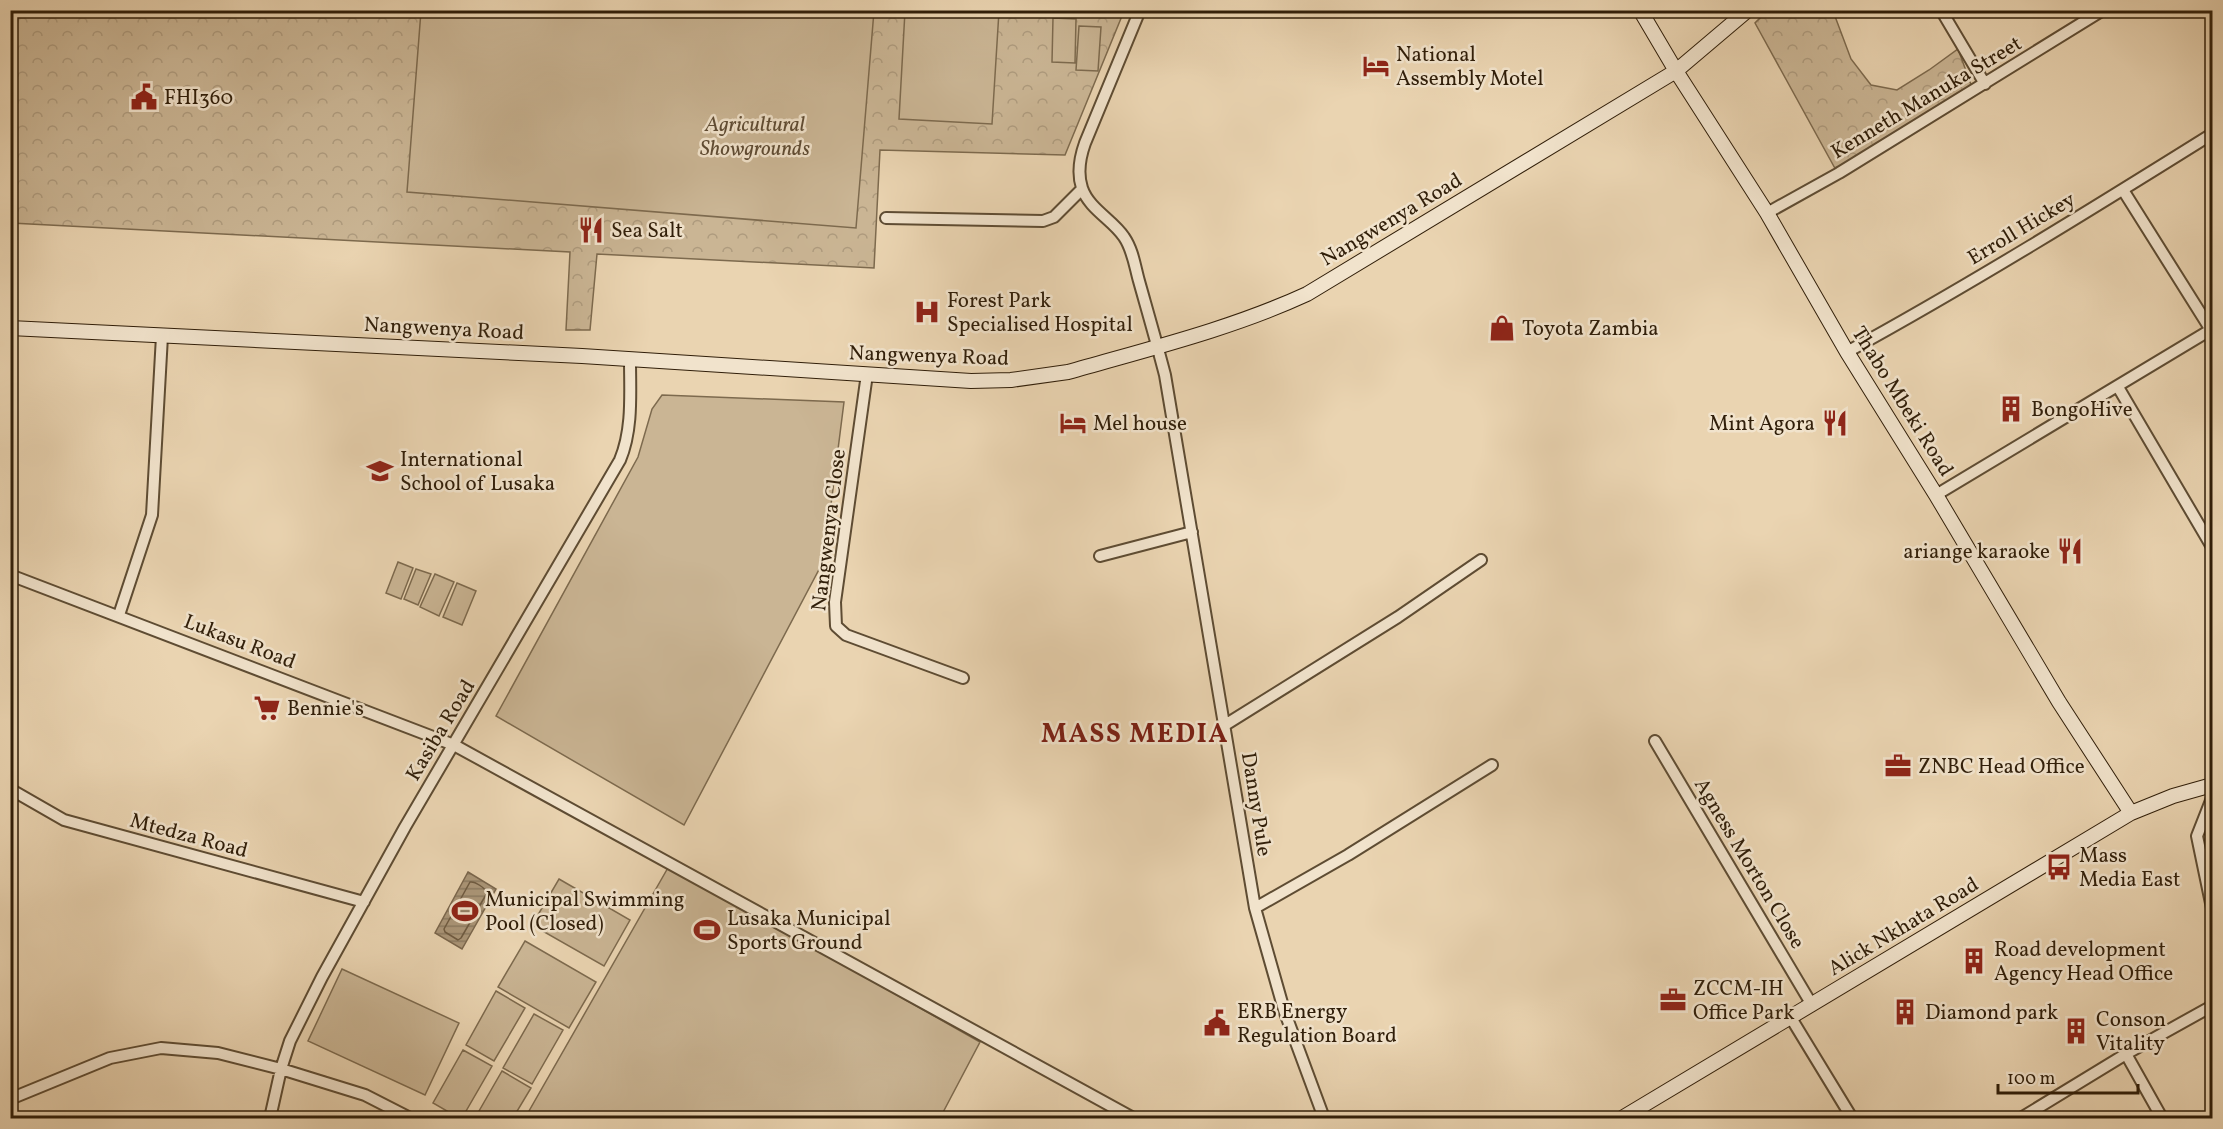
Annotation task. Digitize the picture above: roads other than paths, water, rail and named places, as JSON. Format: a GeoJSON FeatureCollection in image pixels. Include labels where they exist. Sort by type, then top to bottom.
{"type":"FeatureCollection","features":[{"type":"Feature","properties":{"kind":"main road","name":"Thabo Mbeki Road"},"geometry":{"type":"LineString","coordinates":[[1640,10],[1676,72],[1767,213],[1847,352],[1936,495],[2059,702],[2131,813]]}},
{"type":"Feature","properties":{"kind":"main road","name":"Nangwenya Road"},"geometry":{"type":"LineString","coordinates":[[10,328],[630,360],[981,381],[1039,378],[1068,372],[1240,321],[1275,309],[1307,294],[1676,72],[1748,10]]}},
{"type":"Feature","properties":{"kind":"main road","name":"Alick Nkhata Road"},"geometry":{"type":"LineString","coordinates":[[1622,1119],[2131,813],[2163,800],[2212,785]]}},
{"type":"Feature","properties":{"kind":"street"},"geometry":{"type":"LineString","coordinates":[[886,218],[1043,221],[1054,217],[1082,189],[1080,166],[1085,143],[1140,10]]}},
{"type":"Feature","properties":{"kind":"street"},"geometry":{"type":"LineString","coordinates":[[1941,10],[1985,84]]}},
{"type":"Feature","properties":{"kind":"street","name":"Kenneth Manuka Street"},"geometry":{"type":"LineString","coordinates":[[1767,213],[1839,173],[2103,10]]}},
{"type":"Feature","properties":{"kind":"street","name":"Erroll Hickey"},"geometry":{"type":"LineString","coordinates":[[1847,352],[1906,320],[2212,134]]}},
{"type":"Feature","properties":{"kind":"street","name":"Danny Pule"},"geometry":{"type":"LineString","coordinates":[[1082,189],[1089,201],[1125,238],[1130,248],[1166,375],[1255,908],[1284,1010],[1324,1119]]}},
{"type":"Feature","properties":{"kind":"street"},"geometry":{"type":"LineString","coordinates":[[1936,495],[2212,330],[2123,190]]}},
{"type":"Feature","properties":{"kind":"street"},"geometry":{"type":"LineString","coordinates":[[119,615],[152,515],[162,336]]}},
{"type":"Feature","properties":{"kind":"street","name":"Kasiba Road"},"geometry":{"type":"LineString","coordinates":[[270,1119],[281,1069],[290,1041],[305,1008],[405,827],[626,448],[630,360]]}},
{"type":"Feature","properties":{"kind":"street","name":"Nangwenya Close"},"geometry":{"type":"LineString","coordinates":[[867,374],[835,602],[836,626],[846,635],[963,678]]}},
{"type":"Feature","properties":{"kind":"street"},"geometry":{"type":"LineString","coordinates":[[2118,387],[2212,547]]}},
{"type":"Feature","properties":{"kind":"street"},"geometry":{"type":"LineString","coordinates":[[1100,556],[1192,532]]}},
{"type":"Feature","properties":{"kind":"street"},"geometry":{"type":"LineString","coordinates":[[1225,725],[1398,617],[1481,560]]}},
{"type":"Feature","properties":{"kind":"street","name":"Lukasu Road"},"geometry":{"type":"LineString","coordinates":[[10,575],[454,745],[1133,1119]]}},
{"type":"Feature","properties":{"kind":"street","name":"Agness Morton Close"},"geometry":{"type":"LineString","coordinates":[[1654,741],[1812,1005]]}},
{"type":"Feature","properties":{"kind":"street"},"geometry":{"type":"LineString","coordinates":[[1255,908],[1348,855],[1492,765]]}},
{"type":"Feature","properties":{"kind":"street","name":"Mtedza Road"},"geometry":{"type":"LineString","coordinates":[[10,789],[64,820],[364,902]]}},
{"type":"Feature","properties":{"kind":"street"},"geometry":{"type":"LineString","coordinates":[[2212,798],[2197,836],[2212,908]]}},
{"type":"Feature","properties":{"kind":"street"},"geometry":{"type":"LineString","coordinates":[[2021,1119],[2126,1054],[2212,1005]]}},
{"type":"Feature","properties":{"kind":"street"},"geometry":{"type":"LineString","coordinates":[[1791,1018],[1852,1119]]}},
{"type":"Feature","properties":{"kind":"street"},"geometry":{"type":"LineString","coordinates":[[10,1099],[110,1058],[161,1048],[218,1053],[281,1069],[365,1095],[410,1119]]}},
{"type":"Feature","properties":{"kind":"street"},"geometry":{"type":"LineString","coordinates":[[2126,1054],[2162,1119]]}},
{"type":"Feature","properties":{"kind":"water","name":"Municipal Swimming Pool (Closed)"},"geometry":{"type":"Polygon","coordinates":[[[468,872],[496,889],[462,949],[435,933],[468,872]]]}},
{"type":"Feature","properties":{"kind":"place","name":"National Assembly Motel"},"geometry":{"type":"Point","coordinates":[1376,66]}},
{"type":"Feature","properties":{"kind":"place","name":"FHI360"},"geometry":{"type":"Point","coordinates":[144,97]}},
{"type":"Feature","properties":{"kind":"place","name":"Sea Salt"},"geometry":{"type":"Point","coordinates":[591,230]}},
{"type":"Feature","properties":{"kind":"place","name":"Forest Park Specialised Hospital"},"geometry":{"type":"Point","coordinates":[927,312]}},
{"type":"Feature","properties":{"kind":"place","name":"Toyota Zambia"},"geometry":{"type":"Point","coordinates":[1502,328]}},
{"type":"Feature","properties":{"kind":"place","name":"BongoHive"},"geometry":{"type":"Point","coordinates":[2011,409]}},
{"type":"Feature","properties":{"kind":"place","name":"Mel house"},"geometry":{"type":"Point","coordinates":[1073,423]}},
{"type":"Feature","properties":{"kind":"place","name":"Mint Agora"},"geometry":{"type":"Point","coordinates":[1835,423]}},
{"type":"Feature","properties":{"kind":"place","name":"International School of Lusaka"},"geometry":{"type":"Point","coordinates":[380,471]}},
{"type":"Feature","properties":{"kind":"place","name":"ariange karaoke"},"geometry":{"type":"Point","coordinates":[2070,551]}},
{"type":"Feature","properties":{"kind":"place","name":"Bennie's"},"geometry":{"type":"Point","coordinates":[267,708]}},
{"type":"Feature","properties":{"kind":"place","name":"ZNBC Head Office"},"geometry":{"type":"Point","coordinates":[1898,766]}},
{"type":"Feature","properties":{"kind":"place","name":"Mass Media East"},"geometry":{"type":"Point","coordinates":[2059,867]}},
{"type":"Feature","properties":{"kind":"place","name":"Municipal Swimming Pool (Closed)"},"geometry":{"type":"Point","coordinates":[465,911]}},
{"type":"Feature","properties":{"kind":"place","name":"Lusaka Municipal Sports Ground"},"geometry":{"type":"Point","coordinates":[707,930]}},
{"type":"Feature","properties":{"kind":"place","name":"Road development Agency Head Office"},"geometry":{"type":"Point","coordinates":[1974,961]}},
{"type":"Feature","properties":{"kind":"place","name":"ZCCM-IH Office Park"},"geometry":{"type":"Point","coordinates":[1673,1000]}},
{"type":"Feature","properties":{"kind":"place","name":"Diamond park"},"geometry":{"type":"Point","coordinates":[1905,1012]}},
{"type":"Feature","properties":{"kind":"place","name":"ERB Energy Regulation Board"},"geometry":{"type":"Point","coordinates":[1217,1023]}},
{"type":"Feature","properties":{"kind":"place","name":"Conson Vitality"},"geometry":{"type":"Point","coordinates":[2076,1031]}},
{"type":"Feature","properties":{"kind":"district","name":"MASS MEDIA"},"geometry":{"type":"Point","coordinates":[1135,733]}},
{"type":"Feature","properties":{"kind":"park label","name":"Agricultural Showgrounds"},"geometry":{"type":"Point","coordinates":[755,136]}}]}
